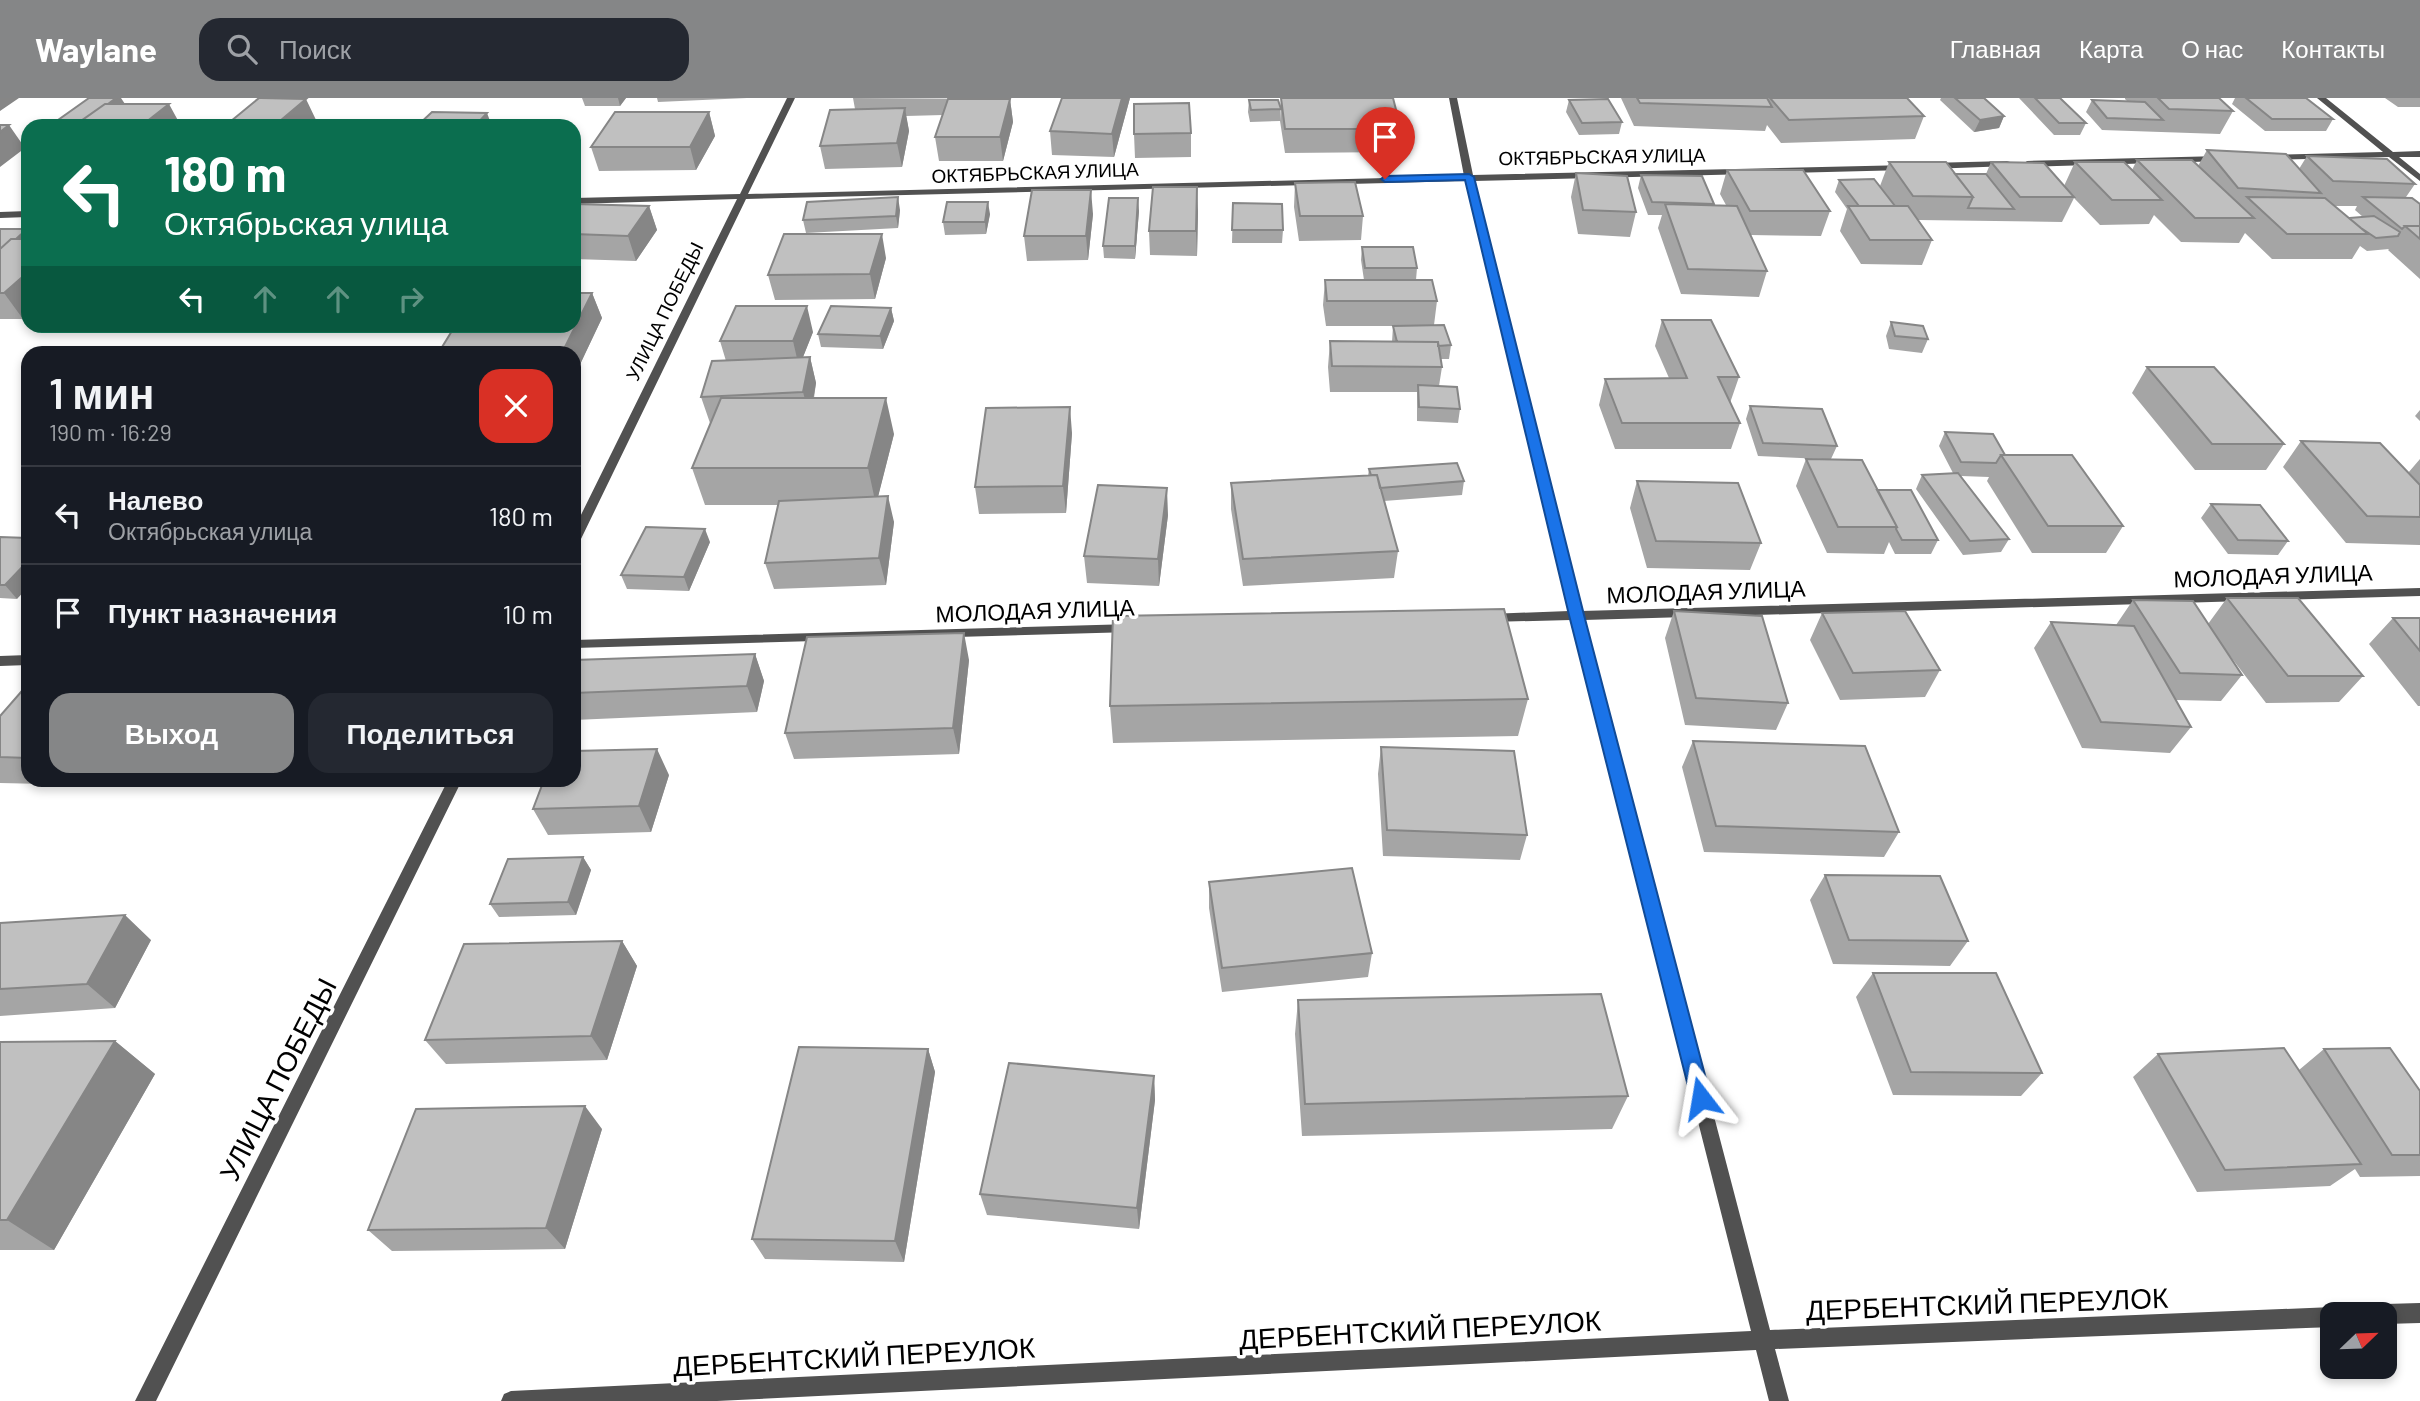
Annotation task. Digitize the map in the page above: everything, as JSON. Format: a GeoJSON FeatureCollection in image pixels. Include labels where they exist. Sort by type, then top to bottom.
{"type":"FeatureCollection","features":[{"type":"Feature","properties":{"kind":"street","name":"УЛИЦА ПОБЕДЫ"},"geometry":{"type":"LineString","coordinates":[[581,527],[791,98]]}},
{"type":"Feature","properties":{"kind":"street"},"geometry":{"type":"LineString","coordinates":[[1453,98],[1469,177],[1576,615],[1779,1401]]}},
{"type":"Feature","properties":{"kind":"street"},"geometry":{"type":"LineString","coordinates":[[2321,98],[2420,178]]}},
{"type":"Feature","properties":{"kind":"street"},"geometry":{"type":"LineString","coordinates":[[2265,158],[2420,154]]}},
{"type":"Feature","properties":{"kind":"street","name":"ОКТЯБРЬСКАЯ УЛИЦА"},"geometry":{"type":"LineString","coordinates":[[581,201],[2237,159]]}},
{"type":"Feature","properties":{"kind":"street"},"geometry":{"type":"LineString","coordinates":[[0,215],[21,214]]}},
{"type":"Feature","properties":{"kind":"street","name":"МОЛОДАЯ УЛИЦА"},"geometry":{"type":"LineString","coordinates":[[1479,618],[2420,592]]}},
{"type":"Feature","properties":{"kind":"street","name":"МОЛОДАЯ УЛИЦА"},"geometry":{"type":"LineString","coordinates":[[581,644],[1145,628]]}},
{"type":"Feature","properties":{"kind":"street"},"geometry":{"type":"LineString","coordinates":[[0,661],[21,660]]}},
{"type":"Feature","properties":{"kind":"street","name":"УЛИЦА ПОБЕДЫ"},"geometry":{"type":"LineString","coordinates":[[145,1401],[452,787]]}},
{"type":"Feature","properties":{"kind":"street"},"geometry":{"type":"LineString","coordinates":[[2398,1314],[2420,1313]]}},
{"type":"Feature","properties":{"kind":"street","name":"ДЕРБЕНТСКИЙ ПЕРЕУЛОК"},"geometry":{"type":"LineString","coordinates":[[510,1401],[1763,1340],[2320,1318]]}},
{"type":"Feature","properties":{"kind":"building"},"geometry":{"type":"Polygon","coordinates":[[[89,98],[116,98],[84,119],[59,119],[89,98]]]}},
{"type":"Feature","properties":{"kind":"building"},"geometry":{"type":"Polygon","coordinates":[[[259,98],[306,99],[282,119],[234,119],[259,98]]]}},
{"type":"Feature","properties":{"kind":"building"},"geometry":{"type":"Polygon","coordinates":[[[1062,98],[1122,98],[1112,134],[1050,131],[1062,98]]]}},
{"type":"Feature","properties":{"kind":"building"},"geometry":{"type":"Polygon","coordinates":[[[1281,98],[1393,98],[1401,129],[1285,129],[1281,98]]]}},
{"type":"Feature","properties":{"kind":"building"},"geometry":{"type":"Polygon","coordinates":[[[1637,98],[1767,98],[1772,107],[1640,103],[1637,98]]]}},
{"type":"Feature","properties":{"kind":"building"},"geometry":{"type":"Polygon","coordinates":[[[1770,98],[1907,98],[1924,116],[1789,120],[1770,98]]]}},
{"type":"Feature","properties":{"kind":"building"},"geometry":{"type":"Polygon","coordinates":[[[1955,98],[1984,98],[2004,116],[1980,120],[1955,98]]]}},
{"type":"Feature","properties":{"kind":"building"},"geometry":{"type":"Polygon","coordinates":[[[2035,98],[2060,98],[2086,123],[2059,123],[2035,98]]]}},
{"type":"Feature","properties":{"kind":"building"},"geometry":{"type":"Polygon","coordinates":[[[2158,98],[2219,98],[2233,111],[2169,109],[2158,98]]]}},
{"type":"Feature","properties":{"kind":"building"},"geometry":{"type":"Polygon","coordinates":[[[2246,98],[2306,98],[2333,119],[2272,119],[2246,98]]]}},
{"type":"Feature","properties":{"kind":"building"},"geometry":{"type":"Polygon","coordinates":[[[948,99],[1010,99],[1000,137],[935,137],[948,99]]]}},
{"type":"Feature","properties":{"kind":"building"},"geometry":{"type":"Polygon","coordinates":[[[1608,99],[1622,122],[1582,123],[1569,100],[1608,99]]]}},
{"type":"Feature","properties":{"kind":"building"},"geometry":{"type":"Polygon","coordinates":[[[1249,100],[1278,100],[1281,109],[1251,110],[1249,100]]]}},
{"type":"Feature","properties":{"kind":"building"},"geometry":{"type":"Polygon","coordinates":[[[2092,100],[2145,102],[2163,120],[2107,118],[2092,100]]]}},
{"type":"Feature","properties":{"kind":"building"},"geometry":{"type":"Polygon","coordinates":[[[1189,103],[1191,133],[1134,134],[1134,104],[1189,103]]]}},
{"type":"Feature","properties":{"kind":"building"},"geometry":{"type":"Polygon","coordinates":[[[105,104],[169,104],[150,119],[84,119],[105,104]]]}},
{"type":"Feature","properties":{"kind":"building"},"geometry":{"type":"Polygon","coordinates":[[[905,108],[897,143],[820,146],[830,110],[905,108]]]}},
{"type":"Feature","properties":{"kind":"building"},"geometry":{"type":"Polygon","coordinates":[[[432,112],[487,113],[481,119],[424,119],[432,112]]]}},
{"type":"Feature","properties":{"kind":"building"},"geometry":{"type":"Polygon","coordinates":[[[615,112],[709,112],[690,147],[591,147],[615,112]]]}},
{"type":"Feature","properties":{"kind":"building"},"geometry":{"type":"Polygon","coordinates":[[[0,125],[9,125],[0,132],[0,125]]]}},
{"type":"Feature","properties":{"kind":"building"},"geometry":{"type":"Polygon","coordinates":[[[2207,150],[2286,154],[2321,193],[2238,188],[2207,150]]]}},
{"type":"Feature","properties":{"kind":"building"},"geometry":{"type":"Polygon","coordinates":[[[2307,156],[2387,159],[2415,184],[2333,181],[2307,156]]]}},
{"type":"Feature","properties":{"kind":"building"},"geometry":{"type":"Polygon","coordinates":[[[2137,160],[2192,160],[2254,218],[2195,218],[2137,160]]]}},
{"type":"Feature","properties":{"kind":"building"},"geometry":{"type":"Polygon","coordinates":[[[1889,162],[1946,162],[1973,197],[1913,196],[1889,162]]]}},
{"type":"Feature","properties":{"kind":"building"},"geometry":{"type":"Polygon","coordinates":[[[1991,162],[2044,163],[2074,197],[2020,197],[1991,162]]]}},
{"type":"Feature","properties":{"kind":"building"},"geometry":{"type":"Polygon","coordinates":[[[2075,162],[2124,162],[2162,200],[2112,200],[2075,162]]]}},
{"type":"Feature","properties":{"kind":"building"},"geometry":{"type":"Polygon","coordinates":[[[1727,170],[1803,170],[1830,211],[1750,211],[1727,170]]]}},
{"type":"Feature","properties":{"kind":"building"},"geometry":{"type":"Polygon","coordinates":[[[1576,173],[1627,176],[1636,212],[1583,210],[1576,173]]]}},
{"type":"Feature","properties":{"kind":"building"},"geometry":{"type":"Polygon","coordinates":[[[1955,174],[1986,174],[2014,209],[1968,208],[1973,197],[1955,174]]]}},
{"type":"Feature","properties":{"kind":"building"},"geometry":{"type":"Polygon","coordinates":[[[1641,175],[1702,176],[1714,204],[1652,202],[1641,175]]]}},
{"type":"Feature","properties":{"kind":"building"},"geometry":{"type":"Polygon","coordinates":[[[1874,179],[1895,206],[1859,206],[1839,180],[1874,179]]]}},
{"type":"Feature","properties":{"kind":"building"},"geometry":{"type":"Polygon","coordinates":[[[1355,182],[1363,216],[1300,216],[1295,183],[1355,182]]]}},
{"type":"Feature","properties":{"kind":"building"},"geometry":{"type":"Polygon","coordinates":[[[1153,187],[1197,187],[1196,231],[1149,231],[1153,187]]]}},
{"type":"Feature","properties":{"kind":"building"},"geometry":{"type":"Polygon","coordinates":[[[1032,190],[1091,190],[1086,236],[1024,236],[1032,190]]]}},
{"type":"Feature","properties":{"kind":"building"},"geometry":{"type":"Polygon","coordinates":[[[898,197],[896,216],[803,220],[807,202],[898,197]]]}},
{"type":"Feature","properties":{"kind":"building"},"geometry":{"type":"Polygon","coordinates":[[[2247,197],[2325,198],[2368,234],[2287,234],[2247,197]]]}},
{"type":"Feature","properties":{"kind":"building"},"geometry":{"type":"Polygon","coordinates":[[[2363,197],[2412,198],[2420,204],[2420,226],[2405,226],[2402,229],[2363,197]]]}},
{"type":"Feature","properties":{"kind":"building"},"geometry":{"type":"Polygon","coordinates":[[[1109,198],[1138,198],[1135,246],[1103,246],[1109,198]]]}},
{"type":"Feature","properties":{"kind":"building"},"geometry":{"type":"Polygon","coordinates":[[[947,202],[988,202],[985,222],[943,222],[947,202]]]}},
{"type":"Feature","properties":{"kind":"building"},"geometry":{"type":"Polygon","coordinates":[[[1233,203],[1282,204],[1283,230],[1232,230],[1233,203]]]}},
{"type":"Feature","properties":{"kind":"building"},"geometry":{"type":"Polygon","coordinates":[[[581,204],[649,206],[628,236],[581,234],[581,204]]]}},
{"type":"Feature","properties":{"kind":"building"},"geometry":{"type":"Polygon","coordinates":[[[1665,204],[1737,206],[1767,271],[1688,269],[1665,204]]]}},
{"type":"Feature","properties":{"kind":"building"},"geometry":{"type":"Polygon","coordinates":[[[1848,206],[1908,206],[1932,240],[1870,240],[1848,206]]]}},
{"type":"Feature","properties":{"kind":"building"},"geometry":{"type":"Polygon","coordinates":[[[2374,216],[2400,232],[2398,236],[2376,238],[2349,218],[2374,216]]]}},
{"type":"Feature","properties":{"kind":"building"},"geometry":{"type":"Polygon","coordinates":[[[2405,226],[2420,226],[2420,239],[2405,226]]]}},
{"type":"Feature","properties":{"kind":"building"},"geometry":{"type":"Polygon","coordinates":[[[0,229],[21,229],[21,234],[0,249],[0,229]]]}},
{"type":"Feature","properties":{"kind":"building"},"geometry":{"type":"Polygon","coordinates":[[[784,234],[882,234],[870,274],[768,275],[784,234]]]}},
{"type":"Feature","properties":{"kind":"building"},"geometry":{"type":"Polygon","coordinates":[[[11,239],[21,239],[21,278],[4,293],[0,293],[0,249],[11,239]]]}},
{"type":"Feature","properties":{"kind":"building"},"geometry":{"type":"Polygon","coordinates":[[[1362,247],[1413,247],[1417,268],[1365,268],[1362,247]]]}},
{"type":"Feature","properties":{"kind":"building"},"geometry":{"type":"Polygon","coordinates":[[[1325,280],[1432,280],[1437,301],[1327,301],[1325,280]]]}},
{"type":"Feature","properties":{"kind":"building"},"geometry":{"type":"Polygon","coordinates":[[[581,293],[592,293],[581,315],[581,293]]]}},
{"type":"Feature","properties":{"kind":"building"},"geometry":{"type":"Polygon","coordinates":[[[736,306],[807,306],[793,341],[720,341],[736,306]]]}},
{"type":"Feature","properties":{"kind":"building"},"geometry":{"type":"Polygon","coordinates":[[[831,306],[891,308],[880,336],[818,334],[831,306]]]}},
{"type":"Feature","properties":{"kind":"building"},"geometry":{"type":"Polygon","coordinates":[[[1662,320],[1711,320],[1739,377],[1718,377],[1740,423],[1622,423],[1605,379],[1687,378],[1662,320]]]}},
{"type":"Feature","properties":{"kind":"building"},"geometry":{"type":"Polygon","coordinates":[[[1891,322],[1923,326],[1928,339],[1895,336],[1891,322]]]}},
{"type":"Feature","properties":{"kind":"building"},"geometry":{"type":"Polygon","coordinates":[[[1444,325],[1451,345],[1438,346],[1438,342],[1397,342],[1393,326],[1444,325]]]}},
{"type":"Feature","properties":{"kind":"building"},"geometry":{"type":"Polygon","coordinates":[[[451,333],[572,333],[566,346],[443,346],[451,333]]]}},
{"type":"Feature","properties":{"kind":"building"},"geometry":{"type":"Polygon","coordinates":[[[1330,341],[1438,342],[1442,367],[1332,366],[1330,341]]]}},
{"type":"Feature","properties":{"kind":"building"},"geometry":{"type":"Polygon","coordinates":[[[810,357],[803,392],[701,397],[712,361],[810,357]]]}},
{"type":"Feature","properties":{"kind":"building"},"geometry":{"type":"Polygon","coordinates":[[[2147,367],[2214,367],[2284,444],[2212,444],[2147,367]]]}},
{"type":"Feature","properties":{"kind":"building"},"geometry":{"type":"Polygon","coordinates":[[[1418,385],[1457,387],[1460,409],[1419,407],[1418,385]]]}},
{"type":"Feature","properties":{"kind":"building"},"geometry":{"type":"Polygon","coordinates":[[[721,398],[886,398],[868,468],[692,468],[721,398]]]}},
{"type":"Feature","properties":{"kind":"building"},"geometry":{"type":"Polygon","coordinates":[[[1750,406],[1822,409],[1837,446],[1763,443],[1750,406]]]}},
{"type":"Feature","properties":{"kind":"building"},"geometry":{"type":"Polygon","coordinates":[[[1070,407],[1063,486],[975,487],[986,408],[1070,407]]]}},
{"type":"Feature","properties":{"kind":"building"},"geometry":{"type":"Polygon","coordinates":[[[1945,432],[1993,434],[2005,455],[2001,455],[1996,463],[1961,462],[1945,432]]]}},
{"type":"Feature","properties":{"kind":"building"},"geometry":{"type":"Polygon","coordinates":[[[2301,441],[2380,443],[2420,485],[2420,517],[2367,516],[2301,441]]]}},
{"type":"Feature","properties":{"kind":"building"},"geometry":{"type":"Polygon","coordinates":[[[2001,455],[2072,455],[2123,526],[2048,526],[2001,455]]]}},
{"type":"Feature","properties":{"kind":"building"},"geometry":{"type":"Polygon","coordinates":[[[1806,459],[1862,460],[1897,527],[1838,527],[1806,459]]]}},
{"type":"Feature","properties":{"kind":"building"},"geometry":{"type":"Polygon","coordinates":[[[1457,463],[1464,481],[1380,488],[1377,475],[1371,475],[1369,469],[1457,463]]]}},
{"type":"Feature","properties":{"kind":"building"},"geometry":{"type":"Polygon","coordinates":[[[1958,473],[2009,539],[1970,541],[1922,475],[1958,473]]]}},
{"type":"Feature","properties":{"kind":"building"},"geometry":{"type":"Polygon","coordinates":[[[1377,475],[1398,551],[1243,559],[1231,483],[1377,475]]]}},
{"type":"Feature","properties":{"kind":"building"},"geometry":{"type":"Polygon","coordinates":[[[1637,481],[1738,483],[1761,543],[1656,541],[1637,481]]]}},
{"type":"Feature","properties":{"kind":"building"},"geometry":{"type":"Polygon","coordinates":[[[1098,485],[1167,488],[1158,559],[1084,556],[1098,485]]]}},
{"type":"Feature","properties":{"kind":"building"},"geometry":{"type":"Polygon","coordinates":[[[1877,490],[1911,490],[1938,540],[1902,540],[1877,490]]]}},
{"type":"Feature","properties":{"kind":"building"},"geometry":{"type":"Polygon","coordinates":[[[888,496],[879,558],[765,563],[779,501],[888,496]]]}},
{"type":"Feature","properties":{"kind":"building"},"geometry":{"type":"Polygon","coordinates":[[[2211,504],[2260,505],[2288,541],[2238,540],[2211,504]]]}},
{"type":"Feature","properties":{"kind":"building"},"geometry":{"type":"Polygon","coordinates":[[[646,527],[705,529],[684,577],[621,575],[646,527]]]}},
{"type":"Feature","properties":{"kind":"building"},"geometry":{"type":"Polygon","coordinates":[[[0,537],[21,538],[21,568],[5,585],[0,585],[0,537]]]}},
{"type":"Feature","properties":{"kind":"building"},"geometry":{"type":"Polygon","coordinates":[[[2227,598],[2298,598],[2363,676],[2288,676],[2227,598]]]}},
{"type":"Feature","properties":{"kind":"building"},"geometry":{"type":"Polygon","coordinates":[[[2133,600],[2193,601],[2242,675],[2180,673],[2133,600]]]}},
{"type":"Feature","properties":{"kind":"building"},"geometry":{"type":"Polygon","coordinates":[[[1504,609],[1528,699],[1110,706],[1113,616],[1504,609]]]}},
{"type":"Feature","properties":{"kind":"building"},"geometry":{"type":"Polygon","coordinates":[[[1674,611],[1762,616],[1788,703],[1696,698],[1674,611]]]}},
{"type":"Feature","properties":{"kind":"building"},"geometry":{"type":"Polygon","coordinates":[[[1905,611],[1940,670],[1853,673],[1822,613],[1905,611]]]}},
{"type":"Feature","properties":{"kind":"building"},"geometry":{"type":"Polygon","coordinates":[[[2393,618],[2420,618],[2420,651],[2393,618]]]}},
{"type":"Feature","properties":{"kind":"building"},"geometry":{"type":"Polygon","coordinates":[[[2051,622],[2134,626],[2191,727],[2101,722],[2051,622]]]}},
{"type":"Feature","properties":{"kind":"building"},"geometry":{"type":"Polygon","coordinates":[[[964,633],[953,728],[785,733],[807,637],[964,633]]]}},
{"type":"Feature","properties":{"kind":"building"},"geometry":{"type":"Polygon","coordinates":[[[755,654],[747,686],[581,693],[581,660],[755,654]]]}},
{"type":"Feature","properties":{"kind":"building"},"geometry":{"type":"Polygon","coordinates":[[[21,692],[21,758],[0,757],[0,716],[21,692]]]}},
{"type":"Feature","properties":{"kind":"building"},"geometry":{"type":"Polygon","coordinates":[[[1693,741],[1865,746],[1899,832],[1716,826],[1693,741]]]}},
{"type":"Feature","properties":{"kind":"building"},"geometry":{"type":"Polygon","coordinates":[[[1381,747],[1514,751],[1527,835],[1387,830],[1381,747]]]}},
{"type":"Feature","properties":{"kind":"building"},"geometry":{"type":"Polygon","coordinates":[[[657,749],[639,806],[533,809],[541,787],[581,787],[581,751],[657,749]]]}},
{"type":"Feature","properties":{"kind":"building"},"geometry":{"type":"Polygon","coordinates":[[[583,857],[568,902],[490,904],[508,859],[583,857]]]}},
{"type":"Feature","properties":{"kind":"building"},"geometry":{"type":"Polygon","coordinates":[[[1352,868],[1372,953],[1222,968],[1209,882],[1352,868]]]}},
{"type":"Feature","properties":{"kind":"building"},"geometry":{"type":"Polygon","coordinates":[[[1825,875],[1940,876],[1968,941],[1849,940],[1825,875]]]}},
{"type":"Feature","properties":{"kind":"building"},"geometry":{"type":"Polygon","coordinates":[[[125,915],[87,984],[0,989],[0,923],[125,915]]]}},
{"type":"Feature","properties":{"kind":"building"},"geometry":{"type":"Polygon","coordinates":[[[622,941],[591,1036],[425,1040],[464,944],[622,941]]]}},
{"type":"Feature","properties":{"kind":"building"},"geometry":{"type":"Polygon","coordinates":[[[1873,973],[1996,973],[2042,1073],[1911,1072],[1873,973]]]}},
{"type":"Feature","properties":{"kind":"building"},"geometry":{"type":"Polygon","coordinates":[[[1601,994],[1628,1096],[1305,1104],[1298,1000],[1601,994]]]}},
{"type":"Feature","properties":{"kind":"building"},"geometry":{"type":"Polygon","coordinates":[[[115,1041],[7,1220],[0,1220],[0,1042],[115,1041]]]}},
{"type":"Feature","properties":{"kind":"building"},"geometry":{"type":"Polygon","coordinates":[[[799,1047],[928,1049],[895,1241],[752,1239],[799,1047]]]}},
{"type":"Feature","properties":{"kind":"building"},"geometry":{"type":"Polygon","coordinates":[[[2284,1048],[2361,1164],[2225,1170],[2158,1054],[2284,1048]]]}},
{"type":"Feature","properties":{"kind":"building"},"geometry":{"type":"Polygon","coordinates":[[[2390,1048],[2420,1091],[2420,1155],[2392,1155],[2324,1049],[2390,1048]]]}},
{"type":"Feature","properties":{"kind":"building"},"geometry":{"type":"Polygon","coordinates":[[[1009,1063],[1154,1076],[1137,1208],[980,1194],[1009,1063]]]}},
{"type":"Feature","properties":{"kind":"building"},"geometry":{"type":"Polygon","coordinates":[[[585,1106],[546,1228],[368,1230],[416,1109],[585,1106]]]}},
{"type":"Feature","properties":{"kind":"route"},"geometry":{"type":"LineString","coordinates":[[1385,179],[1469,177],[1576,615],[1701,1098]]}}]}
